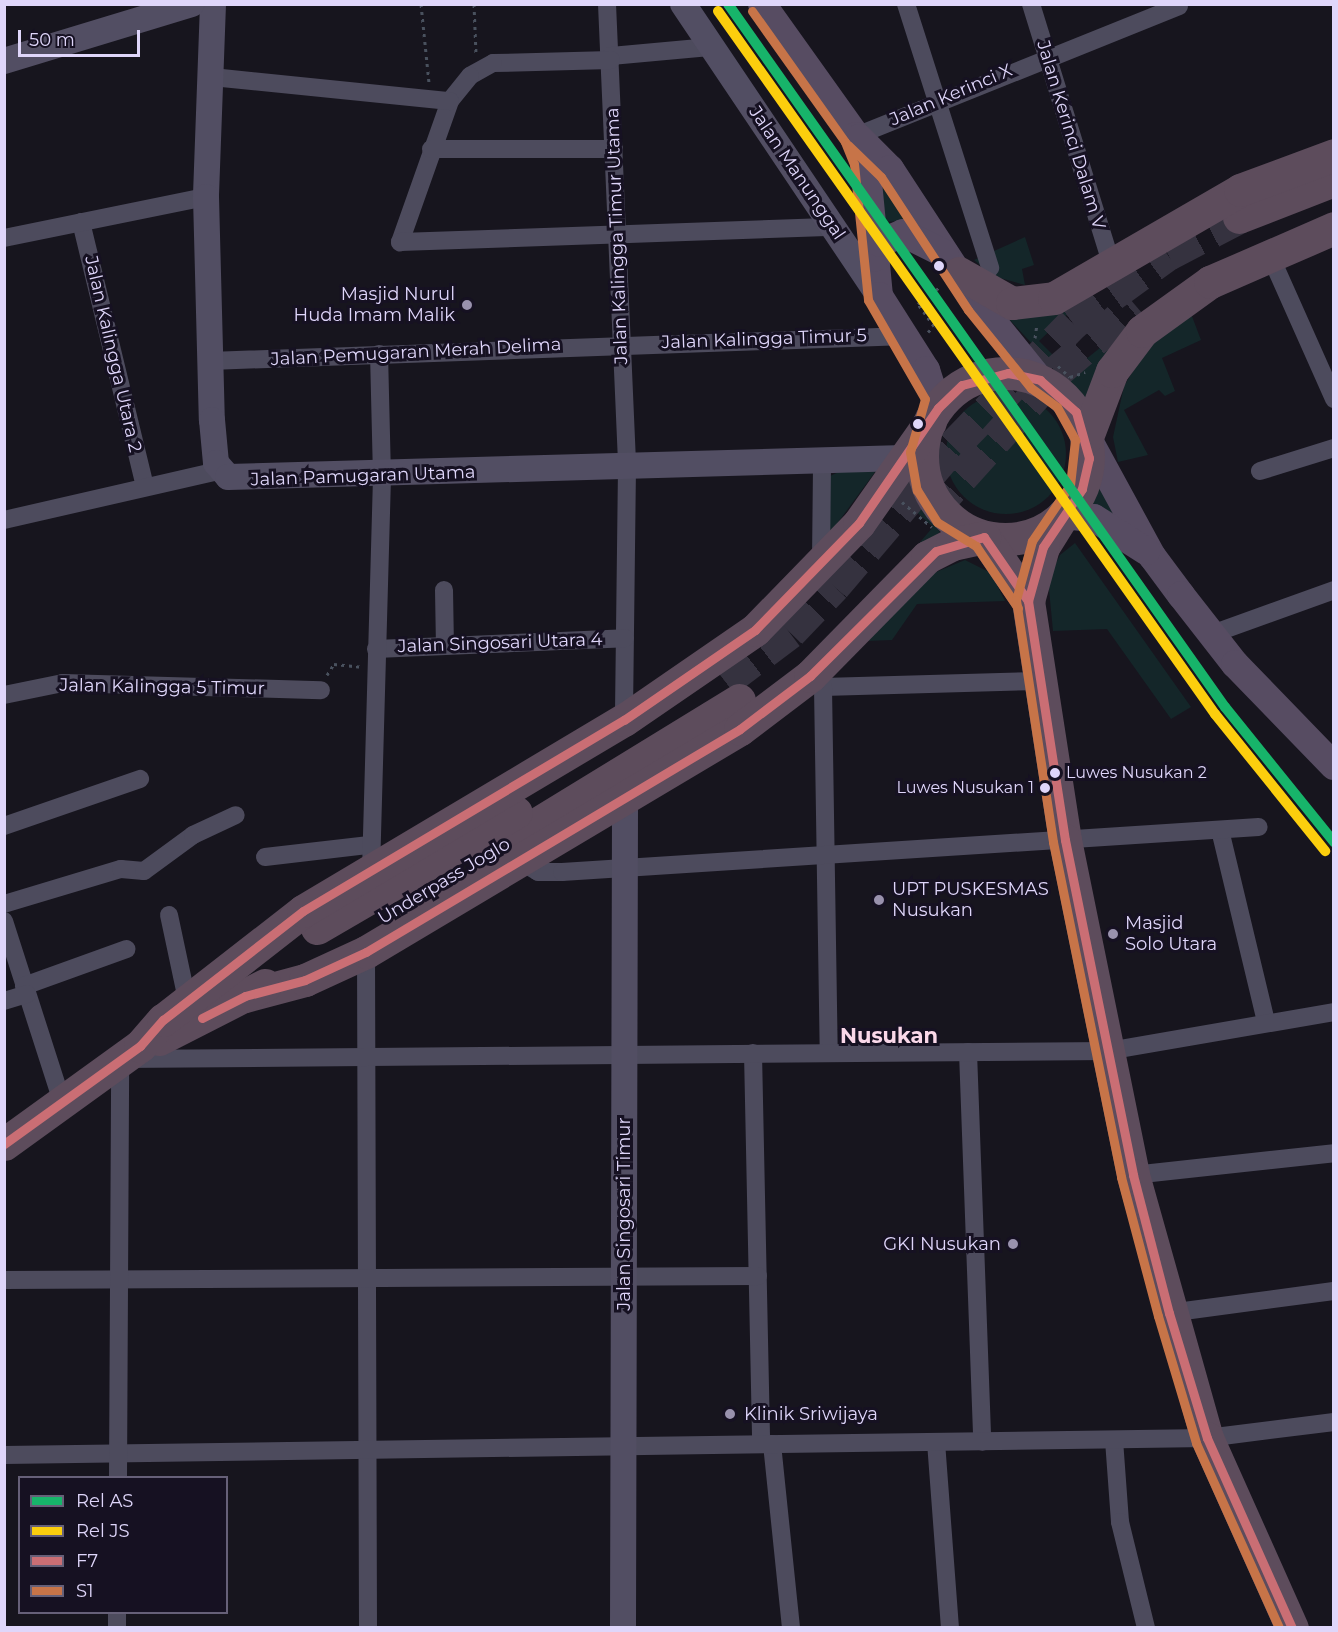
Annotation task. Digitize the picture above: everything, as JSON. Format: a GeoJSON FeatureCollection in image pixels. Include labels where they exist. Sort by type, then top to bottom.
{"type":"FeatureCollection","features":[{"type":"Feature","properties":{"kind":"highway"},"geometry":{"type":"LineString","coordinates":[[961,269],[994,297],[1034,302],[1066,294],[1240,190],[1334,155]]}},
{"type":"Feature","properties":{"kind":"highway"},"geometry":{"type":"LineString","coordinates":[[1292,1628],[1207,1438],[1169,1313],[1134,1174],[1065,840],[1028,601],[1042,547],[1086,474],[1087,437],[1112,371],[1142,331],[1210,282],[1253,235],[1334,180]]}},
{"type":"Feature","properties":{"kind":"highway"},"geometry":{"type":"LineString","coordinates":[[1253,235],[1334,202]]}},
{"type":"Feature","properties":{"kind":"highway"},"geometry":{"type":"LineString","coordinates":[[1253,235],[1334,228]]}},
{"type":"Feature","properties":{"kind":"highway"},"geometry":{"type":"LineString","coordinates":[[236,985],[303,911],[370,858],[624,720],[755,630],[821,567],[934,415],[976,378],[1046,370],[1066,399],[1087,437]]}},
{"type":"Feature","properties":{"kind":"highway"},"geometry":{"type":"LineString","coordinates":[[934,415],[922,454],[928,486],[945,513],[984,537],[1028,601]]}},
{"type":"Feature","properties":{"kind":"highway"},"geometry":{"type":"LineString","coordinates":[[4,1144],[62,1099],[130,1052],[187,1000],[236,985],[305,980],[366,952],[625,800],[816,681],[927,557],[952,544],[984,537],[1036,533],[1063,515]]}},
{"type":"Feature","properties":{"kind":"highway","name":"Underpass Joglo"},"geometry":{"type":"LineString","coordinates":[[130,1052],[382,892],[732,691]]}},
{"type":"Feature","properties":{"kind":"main road"},"geometry":{"type":"LineString","coordinates":[[762,4],[856,136],[890,169],[961,269],[1046,370]]}},
{"type":"Feature","properties":{"kind":"main road"},"geometry":{"type":"LineString","coordinates":[[856,136],[866,161],[879,296]]}},
{"type":"Feature","properties":{"kind":"main road"},"geometry":{"type":"LineString","coordinates":[[874,258],[880,243],[903,233],[961,269]]}},
{"type":"Feature","properties":{"kind":"main road","name":"Jalan Manunggal"},"geometry":{"type":"LineString","coordinates":[[879,296],[914,336],[930,378],[934,415]]}},
{"type":"Feature","properties":{"kind":"main road"},"geometry":{"type":"LineString","coordinates":[[1087,437],[1152,556],[1212,634],[1334,766]]}},
{"type":"Feature","properties":{"kind":"main road"},"geometry":{"type":"LineString","coordinates":[[1063,515],[1094,518],[1152,556]]}},
{"type":"Feature","properties":{"kind":"street"},"geometry":{"type":"LineString","coordinates":[[4,61],[192,4]]}},
{"type":"Feature","properties":{"kind":"street"},"geometry":{"type":"LineString","coordinates":[[4,520],[218,471],[210,361],[206,197],[213,4]]}},
{"type":"Feature","properties":{"kind":"street","name":"Jalan Kalingga Timur Utama"},"geometry":{"type":"LineString","coordinates":[[607,4],[627,467],[624,720]]}},
{"type":"Feature","properties":{"kind":"street","name":"Jalan Manunggal"},"geometry":{"type":"LineString","coordinates":[[683,4],[879,296]]}},
{"type":"Feature","properties":{"kind":"street"},"geometry":{"type":"LineString","coordinates":[[906,4],[934,100],[961,269]]}},
{"type":"Feature","properties":{"kind":"street","name":"Jalan Kerinci Dalam V"},"geometry":{"type":"LineString","coordinates":[[1031,4],[1112,265]]}},
{"type":"Feature","properties":{"kind":"street","name":"Jalan Kerinci X"},"geometry":{"type":"LineString","coordinates":[[856,136],[934,100],[1046,55],[1179,6]]}},
{"type":"Feature","properties":{"kind":"street"},"geometry":{"type":"LineString","coordinates":[[710,47],[611,58],[503,62],[477,69],[450,101],[431,149],[400,242],[834,227]]}},
{"type":"Feature","properties":{"kind":"street"},"geometry":{"type":"LineString","coordinates":[[212,77],[450,101]]}},
{"type":"Feature","properties":{"kind":"street"},"geometry":{"type":"LineString","coordinates":[[431,149],[614,149]]}},
{"type":"Feature","properties":{"kind":"street"},"geometry":{"type":"LineString","coordinates":[[4,238],[206,197]]}},
{"type":"Feature","properties":{"kind":"street","name":"Jalan Kalingga Utara 2"},"geometry":{"type":"LineString","coordinates":[[81,222],[145,486]]}},
{"type":"Feature","properties":{"kind":"street"},"geometry":{"type":"LineString","coordinates":[[1253,235],[1334,399]]}},
{"type":"Feature","properties":{"kind":"street","name":"Jalan Kalingga Timur 5"},"geometry":{"type":"LineString","coordinates":[[621,343],[914,336]]}},
{"type":"Feature","properties":{"kind":"street","name":"Jalan Pemugaran Merah Delima"},"geometry":{"type":"LineString","coordinates":[[210,361],[621,343]]}},
{"type":"Feature","properties":{"kind":"street"},"geometry":{"type":"LineString","coordinates":[[265,857],[370,858],[382,476],[379,354]]}},
{"type":"Feature","properties":{"kind":"street"},"geometry":{"type":"LineString","coordinates":[[1260,471],[1334,448]]}},
{"type":"Feature","properties":{"kind":"street","name":"Jalan Pamugaran Utama"},"geometry":{"type":"LineString","coordinates":[[218,471],[254,480],[904,458]]}},
{"type":"Feature","properties":{"kind":"street"},"geometry":{"type":"LineString","coordinates":[[821,567],[822,461]]}},
{"type":"Feature","properties":{"kind":"street"},"geometry":{"type":"LineString","coordinates":[[444,590],[445,645]]}},
{"type":"Feature","properties":{"kind":"street"},"geometry":{"type":"LineString","coordinates":[[1212,634],[1334,590]]}},
{"type":"Feature","properties":{"kind":"street","name":"Jalan Singosari Utara 4"},"geometry":{"type":"LineString","coordinates":[[376,649],[625,638]]}},
{"type":"Feature","properties":{"kind":"street"},"geometry":{"type":"LineString","coordinates":[[829,1053],[826,855],[816,681],[1040,681]]}},
{"type":"Feature","properties":{"kind":"street","name":"Jalan Kalingga 5 Timur"},"geometry":{"type":"LineString","coordinates":[[4,695],[63,683],[321,690]]}},
{"type":"Feature","properties":{"kind":"street"},"geometry":{"type":"LineString","coordinates":[[4,826],[140,779]]}},
{"type":"Feature","properties":{"kind":"street","name":"Jalan Singosari Timur"},"geometry":{"type":"LineString","coordinates":[[623,1628],[625,800]]}},
{"type":"Feature","properties":{"kind":"street"},"geometry":{"type":"LineString","coordinates":[[4,904],[121,869],[153,867],[193,835],[236,815]]}},
{"type":"Feature","properties":{"kind":"street"},"geometry":{"type":"LineString","coordinates":[[520,861],[538,872],[1259,827]]}},
{"type":"Feature","properties":{"kind":"street"},"geometry":{"type":"LineString","coordinates":[[1220,830],[1266,1022]]}},
{"type":"Feature","properties":{"kind":"street"},"geometry":{"type":"LineString","coordinates":[[169,915],[187,1000]]}},
{"type":"Feature","properties":{"kind":"street"},"geometry":{"type":"LineString","coordinates":[[4,921],[62,1099]]}},
{"type":"Feature","properties":{"kind":"street"},"geometry":{"type":"LineString","coordinates":[[4,1001],[127,949]]}},
{"type":"Feature","properties":{"kind":"street"},"geometry":{"type":"LineString","coordinates":[[366,952],[369,1055],[368,1628]]}},
{"type":"Feature","properties":{"kind":"street"},"geometry":{"type":"LineString","coordinates":[[118,1476],[119,1280],[130,1052],[369,1055],[1108,1051],[1334,1012]]}},
{"type":"Feature","properties":{"kind":"street"},"geometry":{"type":"LineString","coordinates":[[968,1052],[982,1442]]}},
{"type":"Feature","properties":{"kind":"street"},"geometry":{"type":"LineString","coordinates":[[753,1053],[758,1276],[767,1444],[791,1628]]}},
{"type":"Feature","properties":{"kind":"street"},"geometry":{"type":"LineString","coordinates":[[1134,1174],[1334,1154]]}},
{"type":"Feature","properties":{"kind":"street"},"geometry":{"type":"LineString","coordinates":[[4,1280],[758,1276]]}},
{"type":"Feature","properties":{"kind":"street"},"geometry":{"type":"LineString","coordinates":[[1169,1313],[1334,1291]]}},
{"type":"Feature","properties":{"kind":"street"},"geometry":{"type":"LineString","coordinates":[[4,1455],[1207,1438],[1334,1422]]}},
{"type":"Feature","properties":{"kind":"street"},"geometry":{"type":"LineString","coordinates":[[1114,1440],[1122,1530],[1146,1628]]}},
{"type":"Feature","properties":{"kind":"street"},"geometry":{"type":"LineString","coordinates":[[936,1442],[950,1628]]}},
{"type":"Feature","properties":{"kind":"path"},"geometry":{"type":"LineString","coordinates":[[421,4],[430,99]]}},
{"type":"Feature","properties":{"kind":"path"},"geometry":{"type":"LineString","coordinates":[[474,4],[477,69]]}},
{"type":"Feature","properties":{"kind":"path"},"geometry":{"type":"LineString","coordinates":[[914,336],[934,326],[918,304],[961,269]]}},
{"type":"Feature","properties":{"kind":"path"},"geometry":{"type":"LineString","coordinates":[[1036,344],[1038,314]]}},
{"type":"Feature","properties":{"kind":"path"},"geometry":{"type":"LineString","coordinates":[[1046,370],[1070,377],[1090,370]]}},
{"type":"Feature","properties":{"kind":"path"},"geometry":{"type":"LineString","coordinates":[[900,500],[934,534]]}},
{"type":"Feature","properties":{"kind":"path"},"geometry":{"type":"LineString","coordinates":[[321,690],[333,664],[375,668]]}},
{"type":"Feature","properties":{"kind":"shaded area"},"geometry":{"type":"Polygon","coordinates":[[[880,173],[916,220],[884,222],[880,173]]]}},
{"type":"Feature","properties":{"kind":"shaded area"},"geometry":{"type":"Polygon","coordinates":[[[1025,237],[1034,265],[1022,269],[1025,285],[993,276],[974,260],[1025,237]]]}},
{"type":"Feature","properties":{"kind":"shaded area"},"geometry":{"type":"Polygon","coordinates":[[[1088,295],[1039,341],[1070,372],[1147,310],[1085,401],[1008,318],[1088,295]]]}},
{"type":"Feature","properties":{"kind":"shaded area"},"geometry":{"type":"Polygon","coordinates":[[[1190,311],[1201,340],[1162,358],[1175,391],[1165,396],[1159,390],[1124,410],[1148,455],[1118,462],[1113,437],[1124,386],[1147,348],[1190,311]]]}},
{"type":"Feature","properties":{"kind":"shaded area"},"geometry":{"type":"Polygon","coordinates":[[[1006,394],[1029,398],[1049,411],[1062,431],[1066,454],[1062,477],[1049,497],[1029,510],[1006,514],[983,510],[963,497],[950,477],[946,454],[950,431],[963,411],[983,398],[1006,394]]]}},
{"type":"Feature","properties":{"kind":"shaded area"},"geometry":{"type":"Polygon","coordinates":[[[843,470],[875,472],[828,536],[830,476],[843,470]]]}},
{"type":"Feature","properties":{"kind":"shaded area"},"geometry":{"type":"Polygon","coordinates":[[[908,473],[918,505],[940,532],[909,555],[933,527],[898,495],[908,473]]]}},
{"type":"Feature","properties":{"kind":"shaded area"},"geometry":{"type":"Polygon","coordinates":[[[1098,479],[1120,516],[1087,506],[1098,479]]]}},
{"type":"Feature","properties":{"kind":"shaded area"},"geometry":{"type":"Polygon","coordinates":[[[1075,543],[1191,707],[1171,719],[1107,629],[1053,631],[1048,579],[1060,555],[1075,543]]]}},
{"type":"Feature","properties":{"kind":"shaded area"},"geometry":{"type":"Polygon","coordinates":[[[965,560],[991,573],[1005,601],[917,604],[892,640],[866,641],[924,577],[965,560]]]}},
{"type":"Feature","properties":{"kind":"tunnel"},"geometry":{"type":"LineString","coordinates":[[725,681],[790,632],[834,586],[953,446],[1073,323],[1168,254],[1239,217]]}},
{"type":"Feature","properties":{"kind":"tunnel"},"geometry":{"type":"LineString","coordinates":[[929,513],[1056,372],[1135,305]]}},
{"type":"Feature","properties":{"kind":"rail line","name":"AS"},"geometry":{"type":"LineString","coordinates":[[728,4],[1225,707],[1334,842]]}},
{"type":"Feature","properties":{"kind":"rail line","name":"JS"},"geometry":{"type":"LineString","coordinates":[[718,11],[1215,714],[1325,851]]}},
{"type":"Feature","properties":{"kind":"transit line","name":"S1"},"geometry":{"type":"LineString","coordinates":[[752,11],[845,142],[854,164],[868,300],[925,399],[910,452],[917,490],[937,522],[976,546],[1018,608]]}},
{"type":"Feature","properties":{"kind":"transit line","name":"S1"},"geometry":{"type":"LineString","coordinates":[[848,145],[881,177],[968,310],[1031,388],[1057,407],[1075,440],[1070,485],[1032,541],[1016,600],[1053,842],[1121,1177],[1158,1316],[1196,1443],[1279,1628]]}},
{"type":"Feature","properties":{"kind":"transit line","name":"F7"},"geometry":{"type":"LineString","coordinates":[[4,1144],[140,1046],[163,1020],[303,911],[624,720],[755,630],[859,523],[938,408],[962,385],[1008,373],[1040,380],[1076,412],[1089,458],[1082,489],[1043,547],[1028,601],[1065,840],[1133,1175],[1169,1313],[1207,1438],[1292,1628]]}},
{"type":"Feature","properties":{"kind":"transit line","name":"F7"},"geometry":{"type":"LineString","coordinates":[[202,1018],[245,996],[305,980],[366,952],[740,729],[810,676],[936,551],[984,537],[1028,601]]}},
{"type":"Feature","properties":{"kind":"place","name":"Masjid Nurul Huda Imam Malik"},"geometry":{"type":"Point","coordinates":[467,305]}},
{"type":"Feature","properties":{"kind":"place","name":"Luwes Nusukan 2"},"geometry":{"type":"Point","coordinates":[1055,773]}},
{"type":"Feature","properties":{"kind":"place","name":"Luwes Nusukan 1"},"geometry":{"type":"Point","coordinates":[1045,788]}},
{"type":"Feature","properties":{"kind":"place","name":"UPT PUSKESMAS Nusukan"},"geometry":{"type":"Point","coordinates":[879,900]}},
{"type":"Feature","properties":{"kind":"place","name":"Masjid Solo Utara"},"geometry":{"type":"Point","coordinates":[1113,934]}},
{"type":"Feature","properties":{"kind":"place","name":"GKI Nusukan"},"geometry":{"type":"Point","coordinates":[1013,1244]}},
{"type":"Feature","properties":{"kind":"place","name":"Klinik Sriwijaya"},"geometry":{"type":"Point","coordinates":[730,1414]}},
{"type":"Feature","properties":{"kind":"district","name":"Nusukan"},"geometry":{"type":"Point","coordinates":[889,1036]}}]}
